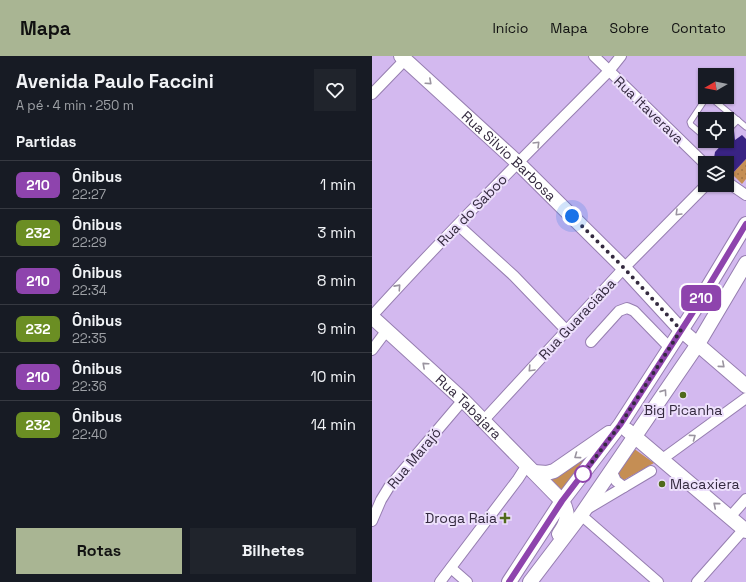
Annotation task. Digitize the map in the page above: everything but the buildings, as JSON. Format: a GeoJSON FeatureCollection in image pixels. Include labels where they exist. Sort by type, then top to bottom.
{"type":"FeatureCollection","features":[{"type":"Feature","properties":{"kind":"main road","name":"Rua Silvio Barbosa"},"geometry":{"type":"LineString","coordinates":[[404,57],[518,163],[624,268],[681,330],[744,379]]}},
{"type":"Feature","properties":{"kind":"main road"},"geometry":{"type":"LineString","coordinates":[[508,582],[562,501],[620,425],[670,348],[746,224]]}},
{"type":"Feature","properties":{"kind":"main road"},"geometry":{"type":"LineString","coordinates":[[529,582],[582,513],[698,344],[746,263]]}},
{"type":"Feature","properties":{"kind":"main road","name":"Rua Tabajara"},"geometry":{"type":"LineString","coordinates":[[372,317],[463,400],[562,501]]}},
{"type":"Feature","properties":{"kind":"main road"},"geometry":{"type":"LineString","coordinates":[[620,425],[635,436],[745,530]]}},
{"type":"Feature","properties":{"kind":"main road"},"geometry":{"type":"LineString","coordinates":[[530,468],[547,473],[562,467],[620,425]]}},
{"type":"Feature","properties":{"kind":"main road"},"geometry":{"type":"LineString","coordinates":[[529,582],[534,568],[566,524],[567,512],[562,501]]}},
{"type":"Feature","properties":{"kind":"street","name":"Rua Itaverava"},"geometry":{"type":"LineString","coordinates":[[594,56],[698,157]]}},
{"type":"Feature","properties":{"kind":"street","name":"Rua do Saboo"},"geometry":{"type":"LineString","coordinates":[[372,317],[413,271],[609,71],[621,56]]}},
{"type":"Feature","properties":{"kind":"street"},"geometry":{"type":"LineString","coordinates":[[372,94],[404,57]]}},
{"type":"Feature","properties":{"kind":"street"},"geometry":{"type":"LineString","coordinates":[[734,187],[746,195]]}},
{"type":"Feature","properties":{"kind":"street","name":"Rua Guaraciaba"},"geometry":{"type":"LineString","coordinates":[[483,421],[624,268],[699,192]]}},
{"type":"Feature","properties":{"kind":"street"},"geometry":{"type":"LineString","coordinates":[[458,225],[514,276],[567,330]]}},
{"type":"Feature","properties":{"kind":"street"},"geometry":{"type":"LineString","coordinates":[[591,342],[618,311],[627,308],[634,311],[670,348]]}},
{"type":"Feature","properties":{"kind":"street"},"geometry":{"type":"LineString","coordinates":[[372,350],[386,330]]}},
{"type":"Feature","properties":{"kind":"street"},"geometry":{"type":"LineString","coordinates":[[662,460],[746,398]]}},
{"type":"Feature","properties":{"kind":"street","name":"Rua Marajó"},"geometry":{"type":"LineString","coordinates":[[372,521],[381,500],[389,487],[463,400]]}},
{"type":"Feature","properties":{"kind":"street"},"geometry":{"type":"LineString","coordinates":[[440,582],[518,479],[530,468]]}},
{"type":"Feature","properties":{"kind":"street"},"geometry":{"type":"LineString","coordinates":[[612,470],[613,477],[616,482],[624,487]]}},
{"type":"Feature","properties":{"kind":"street"},"geometry":{"type":"LineString","coordinates":[[651,471],[582,513],[658,582]]}},
{"type":"Feature","properties":{"kind":"street"},"geometry":{"type":"LineString","coordinates":[[730,517],[746,499]]}},
{"type":"Feature","properties":{"kind":"street"},"geometry":{"type":"LineString","coordinates":[[697,582],[745,530]]}},
{"type":"Feature","properties":{"kind":"street"},"geometry":{"type":"LineString","coordinates":[[451,568],[467,582]]}},
{"type":"Feature","properties":{"kind":"lane"},"geometry":{"type":"LineString","coordinates":[[698,131],[691,125],[690,122],[706,98],[714,100],[728,112]]}},
{"type":"Feature","properties":{"kind":"lane"},"geometry":{"type":"LineString","coordinates":[[734,117],[746,127]]}},
{"type":"Feature","properties":{"kind":"lane"},"geometry":{"type":"LineString","coordinates":[[734,124],[738,120]]}},
{"type":"Feature","properties":{"kind":"shaded area"},"geometry":{"type":"Polygon","coordinates":[[[746,159],[746,179],[742,184],[734,176],[734,172],[746,159]]]}},
{"type":"Feature","properties":{"kind":"shaded area"},"geometry":{"type":"Polygon","coordinates":[[[633,448],[654,463],[622,481],[614,474],[633,448]]]}},
{"type":"Feature","properties":{"kind":"shaded area"},"geometry":{"type":"Polygon","coordinates":[[[591,453],[563,491],[548,476],[591,453]]]}},
{"type":"Feature","properties":{"kind":"bus line","name":"210"},"geometry":{"type":"LineString","coordinates":[[509,582],[562,501],[620,425],[693,312],[746,224]]}},
{"type":"Feature","properties":{"kind":"place","name":"Big Picanha"},"geometry":{"type":"Point","coordinates":[683,395]}},
{"type":"Feature","properties":{"kind":"place","name":"Macaxiera"},"geometry":{"type":"Point","coordinates":[662,484]}},
{"type":"Feature","properties":{"kind":"place","name":"Droga Raia"},"geometry":{"type":"Point","coordinates":[505,518]}},
{"type":"Feature","properties":{"kind":"route"},"geometry":{"type":"LineString","coordinates":[[572,216],[624,268],[681,330],[620,425],[580,478],[583,474]]}}]}
